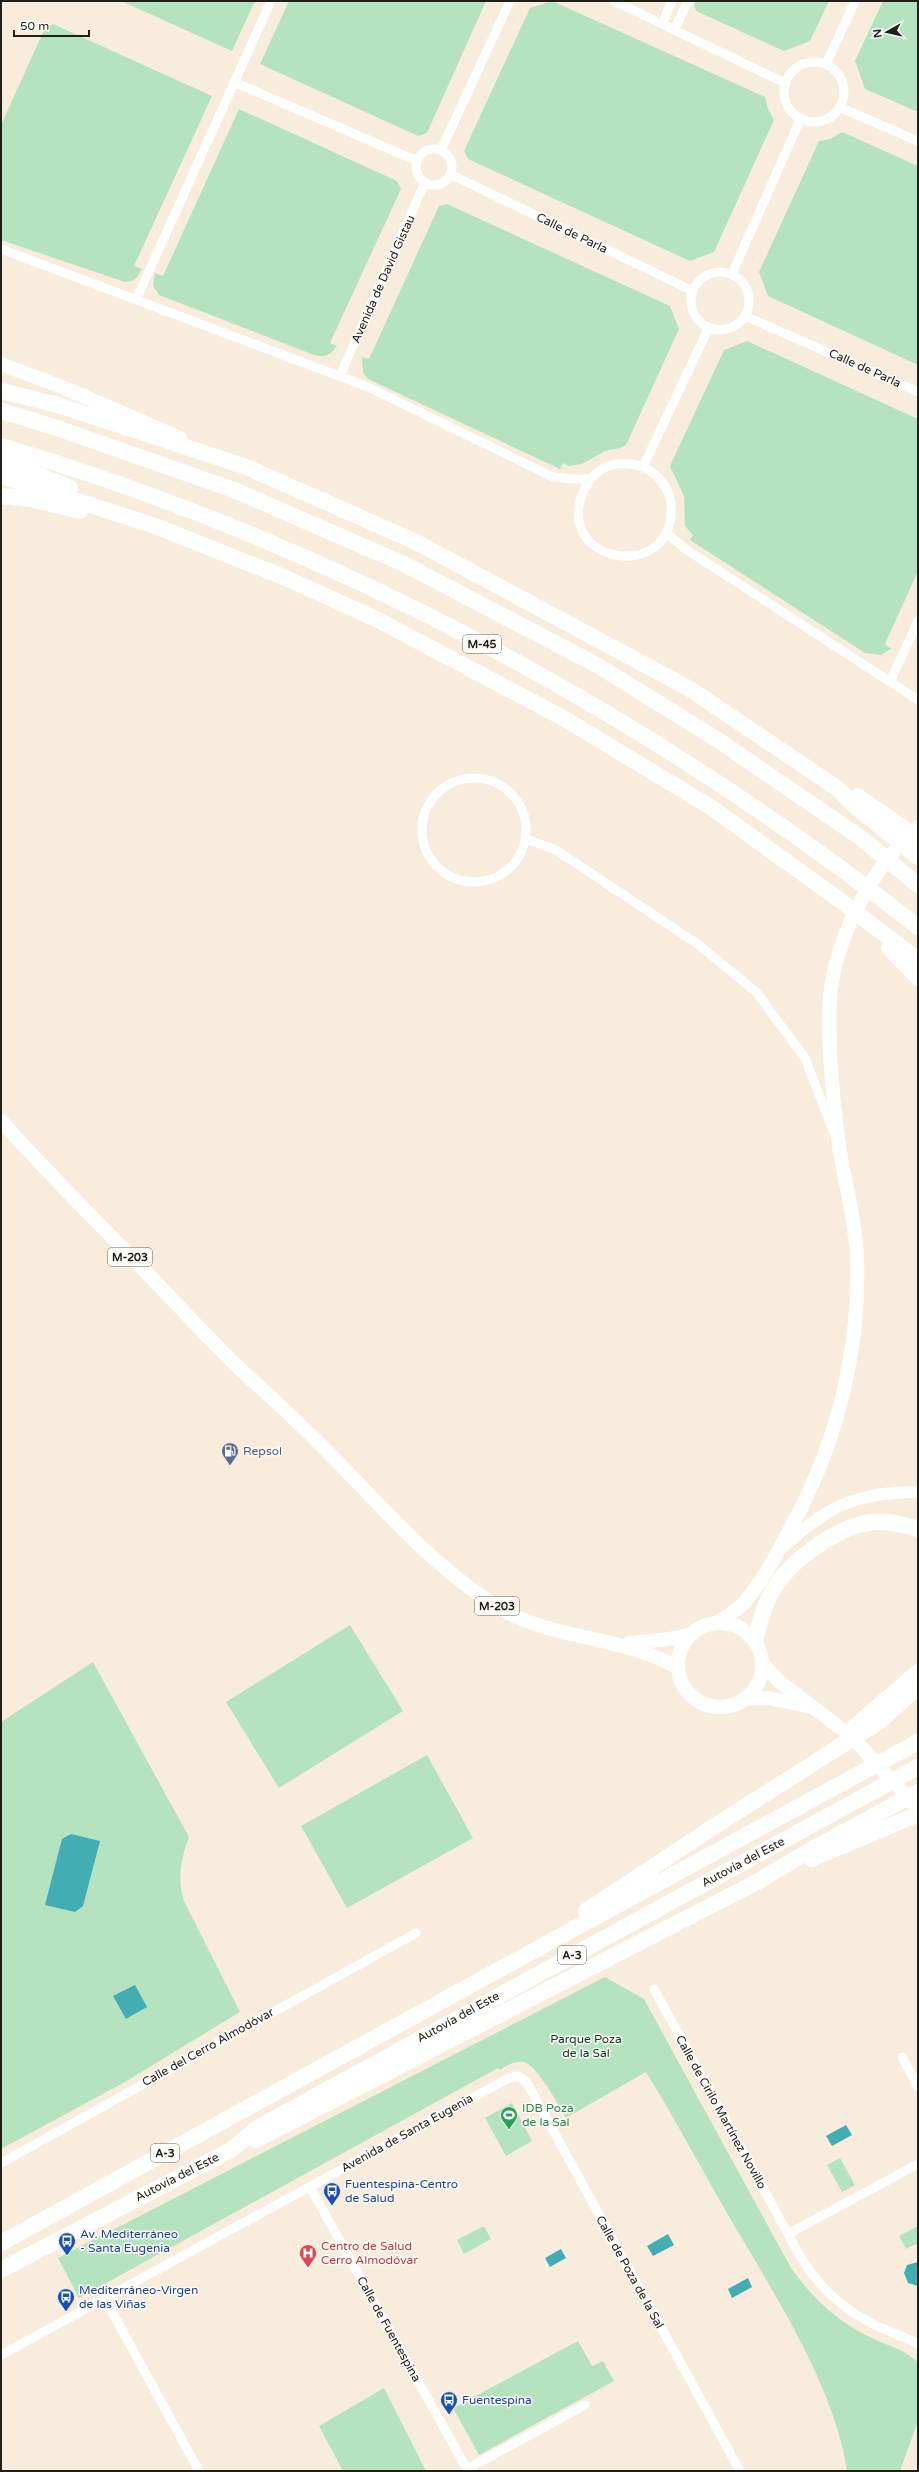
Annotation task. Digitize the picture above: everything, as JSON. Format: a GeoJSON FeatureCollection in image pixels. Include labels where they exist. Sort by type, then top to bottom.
{"type":"FeatureCollection","features":[{"type":"Feature","properties":{"kind":"highway"},"geometry":{"type":"LineString","coordinates":[[1,391],[58,405],[244,466],[416,542],[690,688],[837,788],[856,807],[918,857]]}},
{"type":"Feature","properties":{"kind":"highway","name":"M-45"},"geometry":{"type":"LineString","coordinates":[[1,411],[54,427],[234,490],[404,564],[597,665],[711,736],[861,838],[918,885]]}},
{"type":"Feature","properties":{"kind":"highway","name":"M-45"},"geometry":{"type":"LineString","coordinates":[[1,446],[44,459],[219,522],[392,596],[581,696],[699,770],[842,867],[918,927]]}},
{"type":"Feature","properties":{"kind":"highway"},"geometry":{"type":"LineString","coordinates":[[1,459],[158,527],[286,578],[380,622],[565,719],[712,808],[841,901],[918,960]]}},
{"type":"Feature","properties":{"kind":"highway"},"geometry":{"type":"LineString","coordinates":[[1,476],[158,527]]}},
{"type":"Feature","properties":{"kind":"highway"},"geometry":{"type":"LineString","coordinates":[[1,496],[31,499],[123,522],[286,578]]}},
{"type":"Feature","properties":{"kind":"highway"},"geometry":{"type":"LineString","coordinates":[[837,788],[860,797],[918,838]]}},
{"type":"Feature","properties":{"kind":"highway"},"geometry":{"type":"LineString","coordinates":[[841,901],[918,978]]}},
{"type":"Feature","properties":{"kind":"highway"},"geometry":{"type":"LineString","coordinates":[[755,1641],[761,1615],[777,1584],[805,1553],[837,1535],[866,1523],[893,1522],[918,1529]]}},
{"type":"Feature","properties":{"kind":"highway"},"geometry":{"type":"LineString","coordinates":[[790,1779],[801,1767],[867,1717],[918,1672]]}},
{"type":"Feature","properties":{"kind":"highway"},"geometry":{"type":"LineString","coordinates":[[555,1938],[574,1919],[718,1824],[880,1721],[918,1687]]}},
{"type":"Feature","properties":{"kind":"highway","name":"Autovía del Este"},"geometry":{"type":"LineString","coordinates":[[1,2243],[555,1938],[918,1742]]}},
{"type":"Feature","properties":{"kind":"highway","name":"Autovía del Este"},"geometry":{"type":"LineString","coordinates":[[1,2270],[231,2150],[259,2126],[918,1767]]}},
{"type":"Feature","properties":{"kind":"highway"},"geometry":{"type":"LineString","coordinates":[[231,2150],[270,2133],[755,1883],[814,1848],[918,1792]]}},
{"type":"Feature","properties":{"kind":"highway"},"geometry":{"type":"LineString","coordinates":[[755,1883],[918,1814]]}},
{"type":"Feature","properties":{"kind":"main road"},"geometry":{"type":"LineString","coordinates":[[1,364],[62,387],[244,466]]}},
{"type":"Feature","properties":{"kind":"main road"},"geometry":{"type":"LineString","coordinates":[[716,1623],[744,1603],[778,1552],[825,1455],[849,1373],[855,1329],[857,1258],[840,1150],[830,1034],[830,995],[840,954],[856,911],[877,872],[903,840],[918,828]]}},
{"type":"Feature","properties":{"kind":"main road","name":"M-203"},"geometry":{"type":"LineString","coordinates":[[1,1121],[49,1174],[238,1367],[304,1428],[413,1537],[466,1585],[518,1618],[574,1636],[615,1643],[651,1654],[678,1668]]}},
{"type":"Feature","properties":{"kind":"main road"},"geometry":{"type":"LineString","coordinates":[[778,1552],[807,1525],[832,1509],[860,1497],[889,1492],[918,1492]]}},
{"type":"Feature","properties":{"kind":"main road"},"geometry":{"type":"LineString","coordinates":[[716,1623],[733,1625],[746,1632],[755,1641]]}},
{"type":"Feature","properties":{"kind":"main road","name":"M-203"},"geometry":{"type":"LineString","coordinates":[[716,1623],[704,1626],[692,1634],[683,1644],[679,1655],[678,1668],[681,1681],[688,1693],[704,1705],[725,1707],[745,1699],[753,1692],[761,1676],[762,1663],[755,1641]]}},
{"type":"Feature","properties":{"kind":"main road","name":"M-203"},"geometry":{"type":"LineString","coordinates":[[615,1643],[644,1643],[692,1634]]}},
{"type":"Feature","properties":{"kind":"main road"},"geometry":{"type":"LineString","coordinates":[[762,1663],[780,1682],[852,1737],[918,1809]]}},
{"type":"Feature","properties":{"kind":"main road"},"geometry":{"type":"LineString","coordinates":[[745,1699],[768,1698],[812,1707]]}},
{"type":"Feature","properties":{"kind":"street"},"geometry":{"type":"LineString","coordinates":[[136,300],[271,1]]}},
{"type":"Feature","properties":{"kind":"street"},"geometry":{"type":"LineString","coordinates":[[441,150],[510,1]]}},
{"type":"Feature","properties":{"kind":"street"},"geometry":{"type":"LineString","coordinates":[[614,1],[785,83]]}},
{"type":"Feature","properties":{"kind":"street"},"geometry":{"type":"LineString","coordinates":[[662,24],[672,1]]}},
{"type":"Feature","properties":{"kind":"street"},"geometry":{"type":"LineString","coordinates":[[674,30],[688,1]]}},
{"type":"Feature","properties":{"kind":"street"},"geometry":{"type":"LineString","coordinates":[[826,64],[855,1]]}},
{"type":"Feature","properties":{"kind":"street"},"geometry":{"type":"LineString","coordinates":[[818,62],[826,64],[834,70],[842,83],[843,98],[839,107],[830,116],[818,121],[801,118],[794,114],[787,104],[784,92],[785,83],[794,69],[801,64],[818,62]]}},
{"type":"Feature","properties":{"kind":"street"},"geometry":{"type":"LineString","coordinates":[[234,82],[416,161]]}},
{"type":"Feature","properties":{"kind":"street"},"geometry":{"type":"LineString","coordinates":[[839,107],[918,141]]}},
{"type":"Feature","properties":{"kind":"street"},"geometry":{"type":"LineString","coordinates":[[732,274],[801,118]]}},
{"type":"Feature","properties":{"kind":"street"},"geometry":{"type":"LineString","coordinates":[[429,149],[441,150],[451,160],[450,174],[440,184],[425,182],[418,176],[416,161],[429,149]]}},
{"type":"Feature","properties":{"kind":"street","name":"Calle de Parla"},"geometry":{"type":"LineString","coordinates":[[450,174],[693,291]]}},
{"type":"Feature","properties":{"kind":"street","name":"Avenida de David Gistau"},"geometry":{"type":"LineString","coordinates":[[340,376],[425,182]]}},
{"type":"Feature","properties":{"kind":"street"},"geometry":{"type":"LineString","coordinates":[[1,249],[368,387],[553,477],[572,479],[591,478]]}},
{"type":"Feature","properties":{"kind":"street"},"geometry":{"type":"LineString","coordinates":[[723,272],[732,274],[746,288],[749,302],[745,316],[740,322],[725,330],[709,327],[696,316],[691,300],[693,291],[705,276],[723,272]]}},
{"type":"Feature","properties":{"kind":"street","name":"Calle de Parla"},"geometry":{"type":"LineString","coordinates":[[745,316],[918,392]]}},
{"type":"Feature","properties":{"kind":"street"},"geometry":{"type":"LineString","coordinates":[[643,467],[709,327]]}},
{"type":"Feature","properties":{"kind":"street"},"geometry":{"type":"LineString","coordinates":[[629,463],[643,467],[656,476],[666,488],[671,502],[671,518],[666,533],[656,545],[644,554],[628,557],[613,556],[598,549],[586,538],[579,518],[578,507],[582,491],[591,478],[602,469],[615,464],[629,463]]}},
{"type":"Feature","properties":{"kind":"street"},"geometry":{"type":"LineString","coordinates":[[666,533],[687,550],[918,700]]}},
{"type":"Feature","properties":{"kind":"street"},"geometry":{"type":"LineString","coordinates":[[890,682],[918,621]]}},
{"type":"Feature","properties":{"kind":"street"},"geometry":{"type":"LineString","coordinates":[[474,778],[489,780],[502,786],[514,796],[524,816],[526,839],[520,856],[509,869],[494,878],[477,882],[460,880],[444,873],[432,860],[424,844],[422,827],[426,809],[436,795],[447,785],[460,779],[474,778]]}},
{"type":"Feature","properties":{"kind":"street"},"geometry":{"type":"LineString","coordinates":[[526,839],[556,850],[699,946],[756,992],[805,1058],[840,1150]]}},
{"type":"Feature","properties":{"kind":"street","name":"Calle del Cerro Almodóvar"},"geometry":{"type":"LineString","coordinates":[[1,2163],[416,1933]]}},
{"type":"Feature","properties":{"kind":"street","name":"Calle de Cirilo Martínez Novillo"},"geometry":{"type":"LineString","coordinates":[[654,1989],[804,2264],[829,2294],[855,2314],[900,2334],[918,2344]]}},
{"type":"Feature","properties":{"kind":"street"},"geometry":{"type":"LineString","coordinates":[[902,2057],[918,2087]]}},
{"type":"Feature","properties":{"kind":"street","name":"Avenida de Santa Eugenia"},"geometry":{"type":"LineString","coordinates":[[1,2355],[310,2187],[412,2129],[509,2078],[518,2076]]}},
{"type":"Feature","properties":{"kind":"street","name":"Calle de Poza de la Sal"},"geometry":{"type":"LineString","coordinates":[[518,2076],[527,2083],[740,2471]]}},
{"type":"Feature","properties":{"kind":"street"},"geometry":{"type":"LineString","coordinates":[[788,2234],[918,2164]]}},
{"type":"Feature","properties":{"kind":"street","name":"Calle de Fuentespina"},"geometry":{"type":"LineString","coordinates":[[310,2187],[467,2470]]}},
{"type":"Feature","properties":{"kind":"street"},"geometry":{"type":"LineString","coordinates":[[105,2298],[199,2471]]}},
{"type":"Feature","properties":{"kind":"street","name":"Calle de Cirilo Martínez Novillo"},"geometry":{"type":"LineString","coordinates":[[900,2334],[918,2337]]}},
{"type":"Feature","properties":{"kind":"street"},"geometry":{"type":"LineString","coordinates":[[467,2470],[585,2405]]}},
{"type":"Feature","properties":{"kind":"green space"},"geometry":{"type":"Polygon","coordinates":[[[121,1],[255,1],[232,51],[121,1]]]}},
{"type":"Feature","properties":{"kind":"green space"},"geometry":{"type":"Polygon","coordinates":[[[289,1],[486,1],[427,133],[418,136],[260,64],[289,1]]]}},
{"type":"Feature","properties":{"kind":"green space"},"geometry":{"type":"Polygon","coordinates":[[[552,1],[765,97],[768,109],[774,120],[714,252],[690,261],[468,159],[464,151],[530,8],[552,1]]]}},
{"type":"Feature","properties":{"kind":"green space"},"geometry":{"type":"Polygon","coordinates":[[[696,1],[829,1],[810,41],[784,51],[696,11],[694,6],[696,1]]]}},
{"type":"Feature","properties":{"kind":"green space"},"geometry":{"type":"Polygon","coordinates":[[[883,1],[918,1],[918,112],[865,89],[855,61],[883,1]]]}},
{"type":"Feature","properties":{"kind":"green space"},"geometry":{"type":"Polygon","coordinates":[[[53,24],[212,96],[134,266],[142,269],[137,277],[131,281],[125,282],[1,240],[1,125],[45,28],[53,24]]]}},
{"type":"Feature","properties":{"kind":"green space"},"geometry":{"type":"Polygon","coordinates":[[[239,109],[397,181],[401,189],[330,343],[337,346],[327,355],[314,355],[159,295],[153,286],[155,273],[163,276],[239,109]]]}},
{"type":"Feature","properties":{"kind":"green space"},"geometry":{"type":"Polygon","coordinates":[[[842,132],[918,166],[918,365],[768,296],[759,272],[819,141],[830,139],[842,132]]]}},
{"type":"Feature","properties":{"kind":"green space"},"geometry":{"type":"Polygon","coordinates":[[[447,204],[670,306],[679,329],[626,445],[620,448],[605,451],[582,464],[569,466],[563,463],[560,469],[368,379],[363,372],[362,357],[369,359],[439,206],[447,204]]]}},
{"type":"Feature","properties":{"kind":"green space"},"geometry":{"type":"Polygon","coordinates":[[[747,341],[918,419],[918,571],[885,644],[891,649],[881,655],[865,653],[690,540],[693,535],[685,526],[684,496],[670,466],[724,350],[747,341]]]}},
{"type":"Feature","properties":{"kind":"green space"},"geometry":{"type":"Polygon","coordinates":[[[350,1625],[403,1711],[279,1788],[226,1702],[350,1625]]]}},
{"type":"Feature","properties":{"kind":"green space"},"geometry":{"type":"Polygon","coordinates":[[[93,1662],[189,1837],[181,1867],[181,1890],[183,1899],[240,2012],[125,2082],[1,2149],[1,1722],[93,1662]]]}},
{"type":"Feature","properties":{"kind":"green space"},"geometry":{"type":"Polygon","coordinates":[[[427,1755],[473,1838],[347,1908],[301,1826],[427,1755]]]}},
{"type":"Feature","properties":{"kind":"green space","name":"Parque Poza de la Sal"},"geometry":{"type":"Polygon","coordinates":[[[605,1977],[644,1999],[791,2268],[799,2279],[824,2306],[854,2329],[906,2353],[918,2362],[918,2421],[900,2471],[847,2471],[840,2440],[830,2408],[802,2344],[768,2282],[646,2072],[566,2118],[541,2077],[529,2064],[517,2062],[500,2070],[498,2068],[79,2298],[58,2258],[605,1977]]]}},
{"type":"Feature","properties":{"kind":"green space","name":"IDB Poza de la Sal"},"geometry":{"type":"Polygon","coordinates":[[[512,2103],[532,2141],[506,2156],[485,2118],[512,2103]]]}},
{"type":"Feature","properties":{"kind":"green space"},"geometry":{"type":"Polygon","coordinates":[[[840,2158],[855,2185],[842,2192],[827,2165],[840,2158]]]}},
{"type":"Feature","properties":{"kind":"green space"},"geometry":{"type":"Polygon","coordinates":[[[484,2226],[491,2239],[464,2254],[457,2240],[484,2226]]]}},
{"type":"Feature","properties":{"kind":"green space"},"geometry":{"type":"Polygon","coordinates":[[[918,2226],[918,2243],[906,2249],[899,2236],[918,2226]]]}},
{"type":"Feature","properties":{"kind":"green space"},"geometry":{"type":"Polygon","coordinates":[[[578,2341],[592,2366],[603,2361],[614,2381],[479,2455],[453,2408],[578,2341]]]}},
{"type":"Feature","properties":{"kind":"green space"},"geometry":{"type":"Polygon","coordinates":[[[384,2388],[426,2471],[343,2471],[319,2426],[384,2388]]]}},
{"type":"Feature","properties":{"kind":"water"},"geometry":{"type":"Polygon","coordinates":[[[71,1834],[100,1841],[83,1906],[75,1912],[45,1905],[62,1839],[71,1834]]]}},
{"type":"Feature","properties":{"kind":"water"},"geometry":{"type":"Polygon","coordinates":[[[135,1985],[147,2007],[126,2019],[113,1996],[135,1985]]]}},
{"type":"Feature","properties":{"kind":"water"},"geometry":{"type":"Polygon","coordinates":[[[846,2125],[852,2135],[832,2146],[826,2136],[846,2125]]]}},
{"type":"Feature","properties":{"kind":"water"},"geometry":{"type":"Polygon","coordinates":[[[668,2234],[674,2245],[653,2256],[647,2246],[668,2234]]]}},
{"type":"Feature","properties":{"kind":"water"},"geometry":{"type":"Polygon","coordinates":[[[561,2249],[566,2258],[550,2267],[545,2258],[561,2249]]]}},
{"type":"Feature","properties":{"kind":"water"},"geometry":{"type":"Polygon","coordinates":[[[918,2262],[918,2286],[908,2283],[904,2273],[907,2265],[918,2262]]]}},
{"type":"Feature","properties":{"kind":"water"},"geometry":{"type":"Polygon","coordinates":[[[748,2278],[752,2287],[732,2298],[728,2289],[748,2278]]]}},
{"type":"Feature","properties":{"kind":"place","name":"Repsol"},"geometry":{"type":"Point","coordinates":[230,1466]}},
{"type":"Feature","properties":{"kind":"place","name":"IDB Poza de la Sal"},"geometry":{"type":"Point","coordinates":[509,2130]}},
{"type":"Feature","properties":{"kind":"place","name":"Fuentespina-Centro de Salud"},"geometry":{"type":"Point","coordinates":[332,2206]}},
{"type":"Feature","properties":{"kind":"place","name":"Av. Mediterráneo - Santa Eugenia"},"geometry":{"type":"Point","coordinates":[67,2256]}},
{"type":"Feature","properties":{"kind":"place","name":"Centro de Salud Cerro Almodóvar"},"geometry":{"type":"Point","coordinates":[308,2268]}},
{"type":"Feature","properties":{"kind":"place","name":"Mediterráneo-Virgen de las Viñas"},"geometry":{"type":"Point","coordinates":[66,2312]}},
{"type":"Feature","properties":{"kind":"place","name":"Fuentespina"},"geometry":{"type":"Point","coordinates":[449,2415]}}]}
